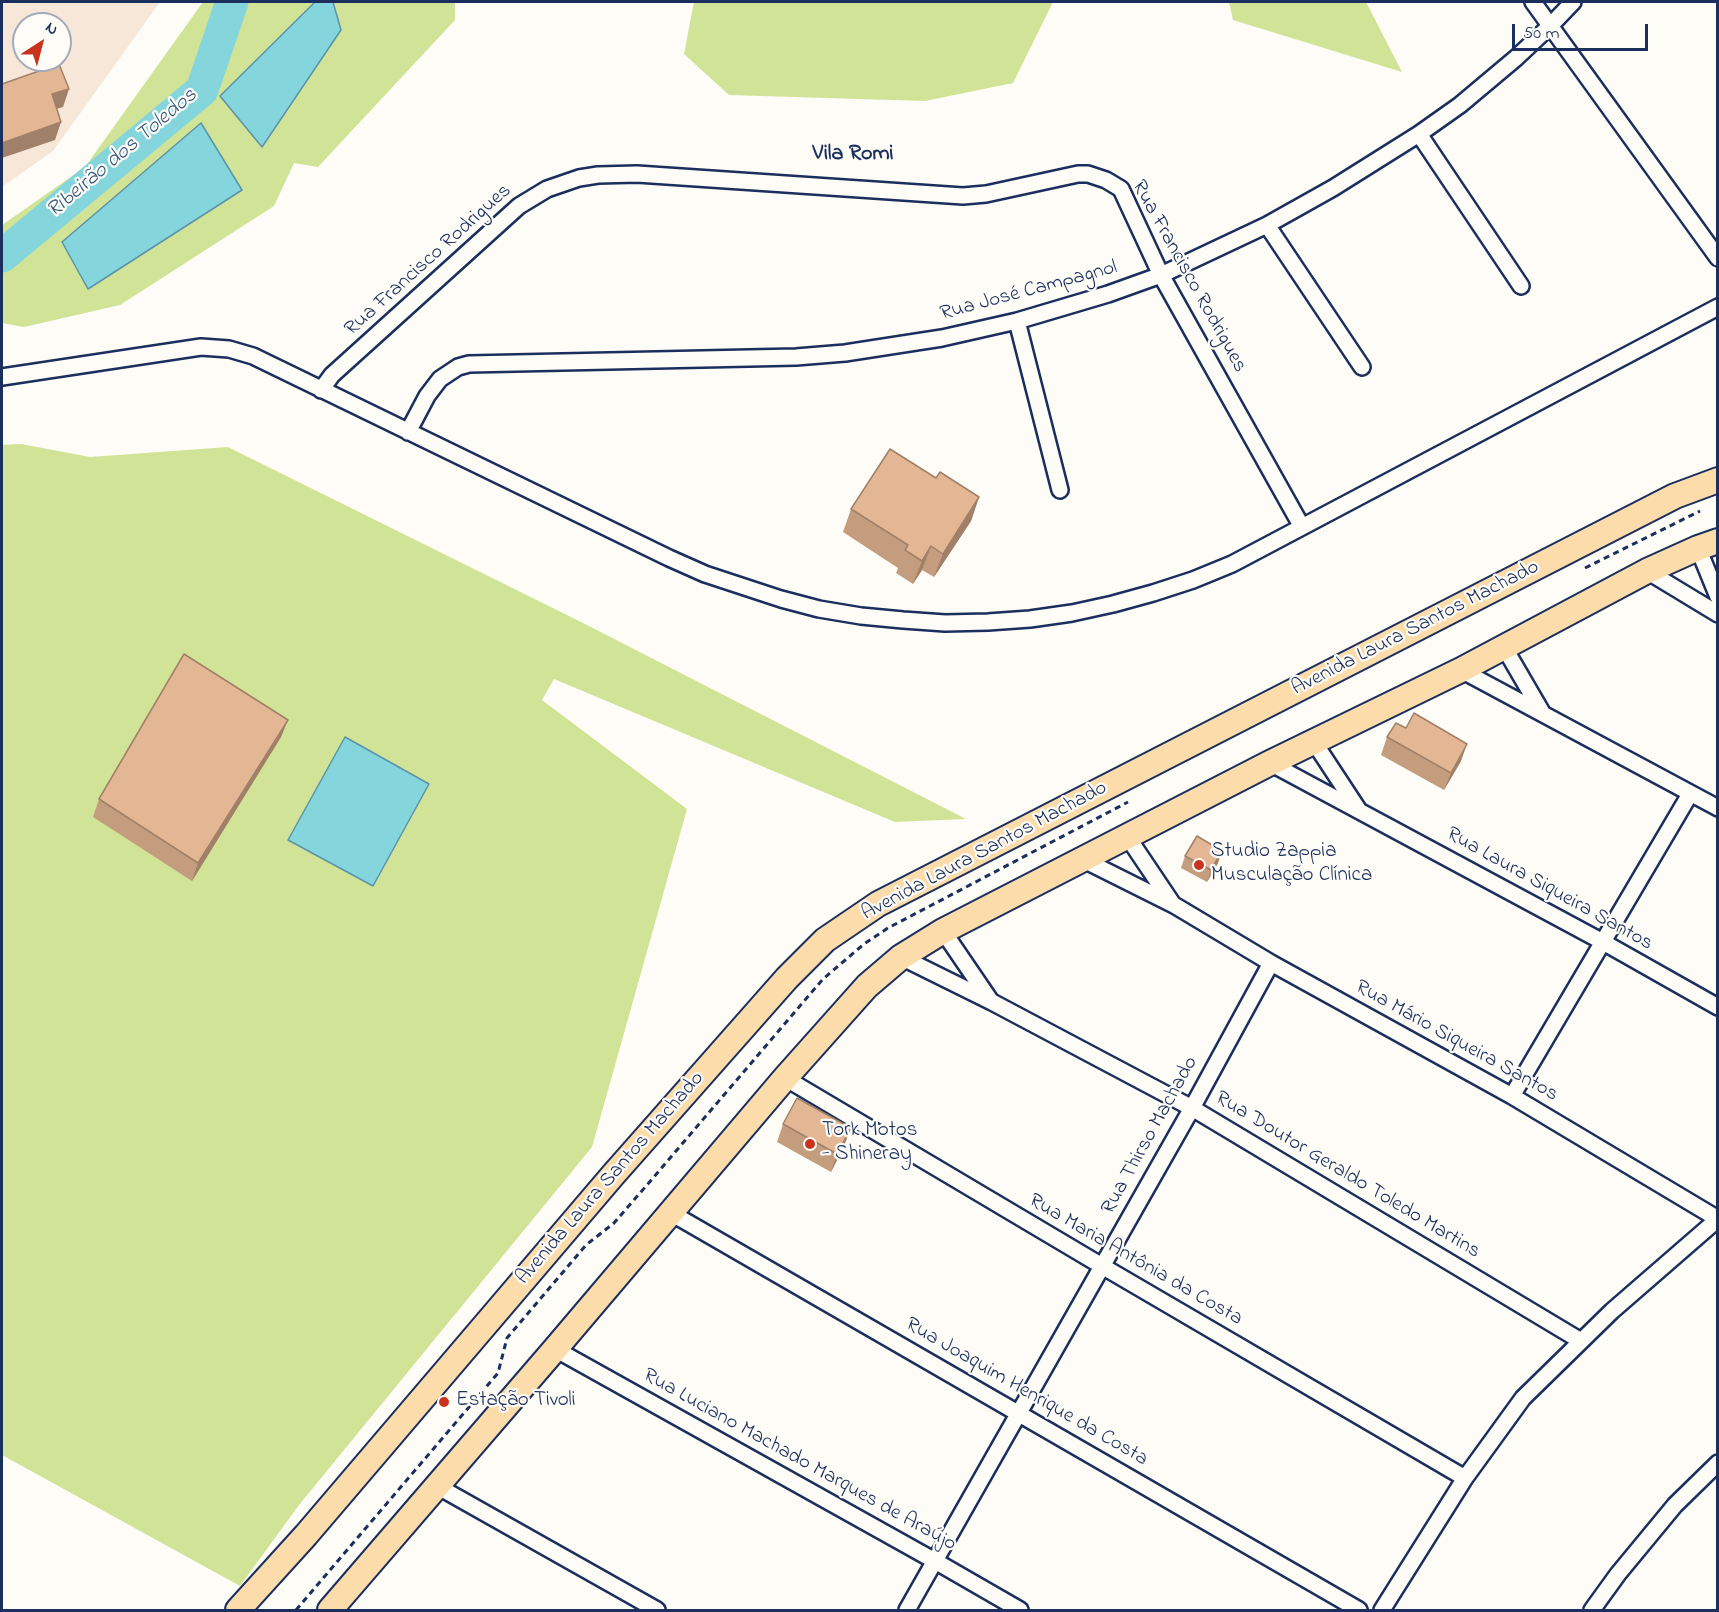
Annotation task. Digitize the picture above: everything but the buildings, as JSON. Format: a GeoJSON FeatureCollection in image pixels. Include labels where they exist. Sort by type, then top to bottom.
{"type":"FeatureCollection","features":[{"type":"Feature","properties":{"kind":"main road","name":"Avenida Laura Santos Machado"},"geometry":{"type":"LineString","coordinates":[[237,1611],[306,1535],[613,1175],[787,978],[825,940],[889,899],[1675,496],[1718,480]]}},
{"type":"Feature","properties":{"kind":"main road"},"geometry":{"type":"LineString","coordinates":[[330,1611],[785,1078],[867,986],[901,957],[944,931],[1082,859],[1270,763],[1461,670],[1647,571],[1708,544]]}},
{"type":"Feature","properties":{"kind":"street"},"geometry":{"type":"LineString","coordinates":[[1533,2],[1718,258]]}},
{"type":"Feature","properties":{"kind":"street","name":"Rua José Campagnol"},"geometry":{"type":"LineString","coordinates":[[408,432],[427,396],[440,379],[458,367],[469,364],[796,357],[894,346],[1017,321],[1108,294],[1161,275],[1267,225],[1333,188],[1419,134],[1460,105],[1516,58],[1573,2]]}},
{"type":"Feature","properties":{"kind":"street"},"geometry":{"type":"LineString","coordinates":[[1419,134],[1521,286]]}},
{"type":"Feature","properties":{"kind":"street","name":"Rua Francisco Rodrigues"},"geometry":{"type":"LineString","coordinates":[[321,390],[332,375],[519,206],[563,183],[598,175],[637,174],[963,195],[986,194],[1078,174],[1088,174],[1106,180],[1121,189],[1161,275],[1302,527]]}},
{"type":"Feature","properties":{"kind":"street"},"geometry":{"type":"LineString","coordinates":[[1267,225],[1362,368]]}},
{"type":"Feature","properties":{"kind":"street"},"geometry":{"type":"LineString","coordinates":[[2,377],[201,347],[229,349],[253,356],[705,574],[819,609],[903,621],[998,621],[1071,613],[1113,604],[1173,587],[1232,564],[1718,307]]}},
{"type":"Feature","properties":{"kind":"street"},"geometry":{"type":"LineString","coordinates":[[1017,321],[1060,490]]}},
{"type":"Feature","properties":{"kind":"street"},"geometry":{"type":"LineString","coordinates":[[1708,544],[1718,597]]}},
{"type":"Feature","properties":{"kind":"street"},"geometry":{"type":"LineString","coordinates":[[1647,571],[1718,614]]}},
{"type":"Feature","properties":{"kind":"street"},"geometry":{"type":"LineString","coordinates":[[1504,647],[1543,714]]}},
{"type":"Feature","properties":{"kind":"street"},"geometry":{"type":"LineString","coordinates":[[1461,670],[1718,808]]}},
{"type":"Feature","properties":{"kind":"street","name":"Rua Laura Siqueira Santos"},"geometry":{"type":"LineString","coordinates":[[1314,742],[1360,812]]}},
{"type":"Feature","properties":{"kind":"street","name":"Rua Laura Siqueira Santos"},"geometry":{"type":"LineString","coordinates":[[1270,763],[1603,942],[1718,1007]]}},
{"type":"Feature","properties":{"kind":"street"},"geometry":{"type":"LineString","coordinates":[[1512,1096],[1690,794]]}},
{"type":"Feature","properties":{"kind":"street","name":"Rua Mário Siqueira Santos"},"geometry":{"type":"LineString","coordinates":[[1127,836],[1174,905]]}},
{"type":"Feature","properties":{"kind":"street","name":"Rua Mário Siqueira Santos"},"geometry":{"type":"LineString","coordinates":[[1082,859],[1174,905],[1271,963],[1512,1096],[1718,1219]]}},
{"type":"Feature","properties":{"kind":"street","name":"Rua Doutor Geraldo Toledo Martins"},"geometry":{"type":"LineString","coordinates":[[944,931],[992,1002]]}},
{"type":"Feature","properties":{"kind":"street","name":"Rua Doutor Geraldo Toledo Martins"},"geometry":{"type":"LineString","coordinates":[[901,957],[992,1002],[1192,1108],[1581,1341]]}},
{"type":"Feature","properties":{"kind":"street","name":"Rua Thirso Machado"},"geometry":{"type":"LineString","coordinates":[[907,1611],[1192,1108],[1271,963]]}},
{"type":"Feature","properties":{"kind":"street","name":"Rua Maria Antônia da Costa"},"geometry":{"type":"LineString","coordinates":[[785,1078],[1466,1478]]}},
{"type":"Feature","properties":{"kind":"street","name":"Rua Joaquim Henrique da Costa"},"geometry":{"type":"LineString","coordinates":[[671,1213],[1359,1611]]}},
{"type":"Feature","properties":{"kind":"street"},"geometry":{"type":"LineString","coordinates":[[1382,1611],[1466,1478],[1523,1398],[1612,1311],[1718,1219]]}},
{"type":"Feature","properties":{"kind":"street","name":"Rua Luciano Machado Marques de Araújo"},"geometry":{"type":"LineString","coordinates":[[555,1349],[935,1561],[1020,1611]]}},
{"type":"Feature","properties":{"kind":"street"},"geometry":{"type":"LineString","coordinates":[[1592,1611],[1618,1574],[1675,1505],[1718,1463]]}},
{"type":"Feature","properties":{"kind":"street"},"geometry":{"type":"LineString","coordinates":[[437,1486],[657,1611]]}},
{"type":"Feature","properties":{"kind":"shaded area"},"geometry":{"type":"Polygon","coordinates":[[[2,2],[160,2],[53,151],[2,187],[2,2]]]}},
{"type":"Feature","properties":{"kind":"green space"},"geometry":{"type":"Polygon","coordinates":[[[203,2],[455,2],[455,20],[318,167],[294,163],[274,206],[120,305],[24,327],[2,323],[2,225],[85,167],[203,2]]]}},
{"type":"Feature","properties":{"kind":"green space"},"geometry":{"type":"Polygon","coordinates":[[[694,2],[1053,2],[1013,83],[925,101],[729,95],[684,54],[694,2]]]}},
{"type":"Feature","properties":{"kind":"green space"},"geometry":{"type":"Polygon","coordinates":[[[1229,2],[1366,2],[1402,72],[1233,20],[1229,2]]]}},
{"type":"Feature","properties":{"kind":"green space"},"geometry":{"type":"Polygon","coordinates":[[[21,444],[90,457],[228,447],[585,624],[966,819],[895,822],[554,679],[542,700],[687,809],[592,1147],[299,1505],[240,1586],[2,1455],[2,445],[21,444]]]}},
{"type":"Feature","properties":{"kind":"water"},"geometry":{"type":"Polygon","coordinates":[[[315,2],[333,2],[341,30],[262,147],[220,96],[315,2]]]}},
{"type":"Feature","properties":{"kind":"water"},"geometry":{"type":"Polygon","coordinates":[[[201,123],[242,190],[88,289],[62,242],[201,123]]]}},
{"type":"Feature","properties":{"kind":"water"},"geometry":{"type":"Polygon","coordinates":[[[345,737],[429,784],[373,886],[288,840],[345,737]]]}},
{"type":"Feature","properties":{"kind":"waterway","name":"Ribeirão dos Toledos"},"geometry":{"type":"LineString","coordinates":[[2,256],[202,90],[232,2]]}},
{"type":"Feature","properties":{"kind":"place","name":"Studio Zappia Musculação Clínica"},"geometry":{"type":"Point","coordinates":[1199,865]}},
{"type":"Feature","properties":{"kind":"place","name":"Tork Motos - Shineray"},"geometry":{"type":"Point","coordinates":[810,1144]}},
{"type":"Feature","properties":{"kind":"place","name":"Estação Tivoli"},"geometry":{"type":"Point","coordinates":[444,1402]}},
{"type":"Feature","properties":{"kind":"district","name":"Vila Romi"},"geometry":{"type":"Point","coordinates":[853,155]}}]}
